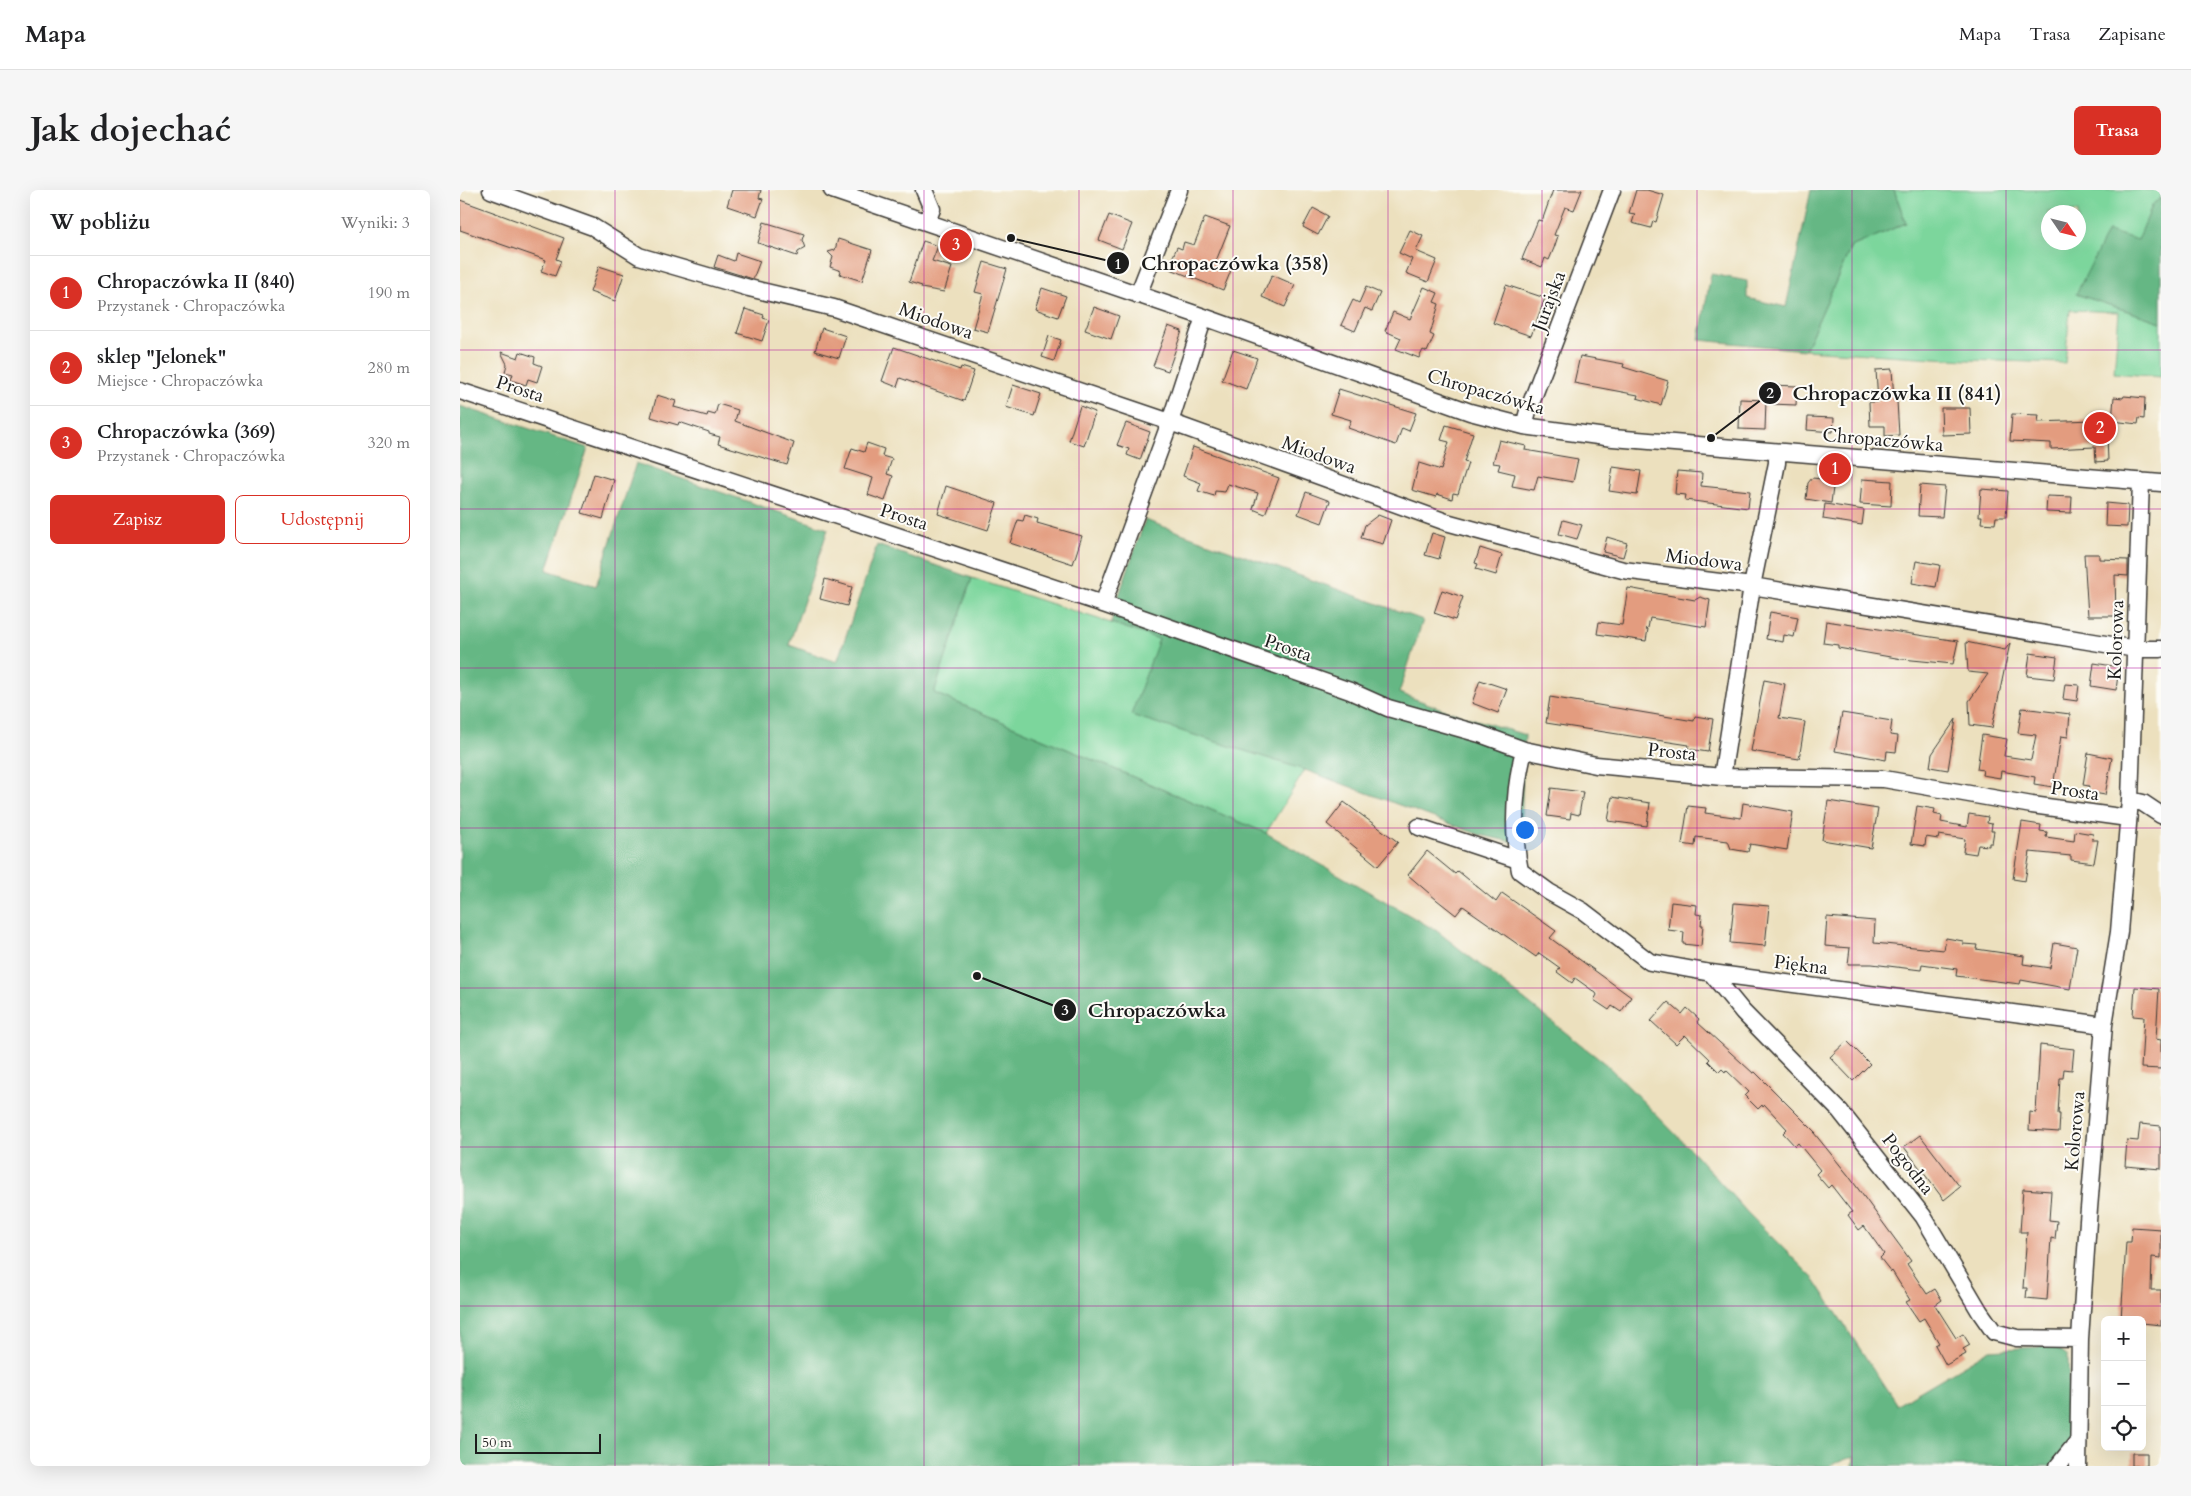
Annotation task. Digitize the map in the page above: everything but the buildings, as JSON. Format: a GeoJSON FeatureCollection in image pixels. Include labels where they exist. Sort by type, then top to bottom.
{"type":"FeatureCollection","features":[{"type":"Feature","properties":{"kind":"street","name":"Miodowa"},"geometry":{"type":"LineString","coordinates":[[491,190],[593,227],[639,256],[749,288],[834,308],[1170,422],[1446,522],[1623,570],[1752,586],[2136,649],[2161,649]]}},
{"type":"Feature","properties":{"kind":"street","name":"Chropaczówka"},"geometry":{"type":"LineString","coordinates":[[832,190],[1204,317],[1470,412],[1524,426],[1613,438],[2161,483]]}},
{"type":"Feature","properties":{"kind":"street"},"geometry":{"type":"LineString","coordinates":[[924,190],[932,209],[927,222]]}},
{"type":"Feature","properties":{"kind":"street"},"geometry":{"type":"LineString","coordinates":[[1138,295],[1179,190]]}},
{"type":"Feature","properties":{"kind":"street","name":"Jurajska"},"geometry":{"type":"LineString","coordinates":[[1524,426],[1612,190]]}},
{"type":"Feature","properties":{"kind":"street"},"geometry":{"type":"LineString","coordinates":[[1103,604],[1170,422],[1204,317]]}},
{"type":"Feature","properties":{"kind":"street","name":"Prosta"},"geometry":{"type":"LineString","coordinates":[[460,390],[1103,604],[1350,691],[1388,708],[1473,732],[1524,750],[1596,764],[1722,777],[1884,779],[2032,805],[2128,818]]}},
{"type":"Feature","properties":{"kind":"street"},"geometry":{"type":"LineString","coordinates":[[1722,777],[1752,586],[1777,463],[1777,452]]}},
{"type":"Feature","properties":{"kind":"street","name":"Kolorowa"},"geometry":{"type":"LineString","coordinates":[[2078,1466],[2080,1339],[2104,1025],[2119,932],[2130,800],[2141,481]]}},
{"type":"Feature","properties":{"kind":"street"},"geometry":{"type":"LineString","coordinates":[[1519,866],[1514,842],[1517,778],[1524,750]]}},
{"type":"Feature","properties":{"kind":"street"},"geometry":{"type":"LineString","coordinates":[[2130,800],[2143,803],[2161,815]]}},
{"type":"Feature","properties":{"kind":"street","name":"Piękna"},"geometry":{"type":"LineString","coordinates":[[1420,827],[1519,866],[1548,892],[1582,911],[1650,962],[1711,973],[2104,1025]]}},
{"type":"Feature","properties":{"kind":"street","name":"Pogodna"},"geometry":{"type":"LineString","coordinates":[[1711,973],[1743,1012],[1840,1111],[1924,1216],[1980,1312],[1994,1332],[2017,1338],[2080,1339]]}},
{"type":"Feature","properties":{"kind":"street"},"geometry":{"type":"LineString","coordinates":[[2058,1466],[2078,1441]]}},
{"type":"Feature","properties":{"kind":"green space"},"geometry":{"type":"Polygon","coordinates":[[[1811,190],[1894,190],[1906,223],[1851,247],[1805,350],[1699,340],[1711,274],[1747,281],[1747,298],[1786,307],[1811,190]]]}},
{"type":"Feature","properties":{"kind":"green space"},"geometry":{"type":"Polygon","coordinates":[[[1894,190],[2161,190],[2161,198],[2153,204],[2138,241],[2076,294],[2161,322],[2161,377],[2114,373],[2119,312],[2070,310],[2065,363],[1967,360],[1805,350],[1851,247],[1906,223],[1894,190]]]}},
{"type":"Feature","properties":{"kind":"green space"},"geometry":{"type":"Polygon","coordinates":[[[2161,198],[2161,322],[2076,294],[2108,231],[2138,240],[2153,204],[2161,198]]]}},
{"type":"Feature","properties":{"kind":"green space"},"geometry":{"type":"Polygon","coordinates":[[[460,406],[588,448],[547,570],[596,586],[636,463],[828,529],[789,645],[837,662],[877,545],[972,578],[934,693],[1266,833],[1437,931],[1608,1066],[1694,1153],[1746,1211],[1814,1279],[1897,1405],[1990,1350],[2055,1346],[2068,1356],[2071,1466],[1853,1466],[1854,1456],[1829,1466],[460,1466],[460,406]]]}},
{"type":"Feature","properties":{"kind":"green space"},"geometry":{"type":"Polygon","coordinates":[[[1145,520],[1423,620],[1399,693],[1448,711],[1525,735],[1522,844],[1480,835],[1305,770],[1131,715],[1159,639],[1111,623],[1145,520]]]}},
{"type":"Feature","properties":{"kind":"green space"},"geometry":{"type":"Polygon","coordinates":[[[972,578],[1160,639],[1132,715],[1305,770],[1266,833],[934,693],[972,578]]]}},
{"type":"Feature","properties":{"kind":"place","name":"Chropaczówka (358)"},"geometry":{"type":"Point","coordinates":[1011,238]}},
{"type":"Feature","properties":{"kind":"place","name":"Chropaczówka (369)"},"geometry":{"type":"Point","coordinates":[956,245]}},
{"type":"Feature","properties":{"kind":"place","name":"sklep \"Jelonek\""},"geometry":{"type":"Point","coordinates":[2100,428]}},
{"type":"Feature","properties":{"kind":"place","name":"Chropaczówka II (841)"},"geometry":{"type":"Point","coordinates":[1711,438]}},
{"type":"Feature","properties":{"kind":"place","name":"Chropaczówka II (840)"},"geometry":{"type":"Point","coordinates":[1835,469]}},
{"type":"Feature","properties":{"kind":"place","name":"Chropaczówka"},"geometry":{"type":"Point","coordinates":[977,976]}}]}
